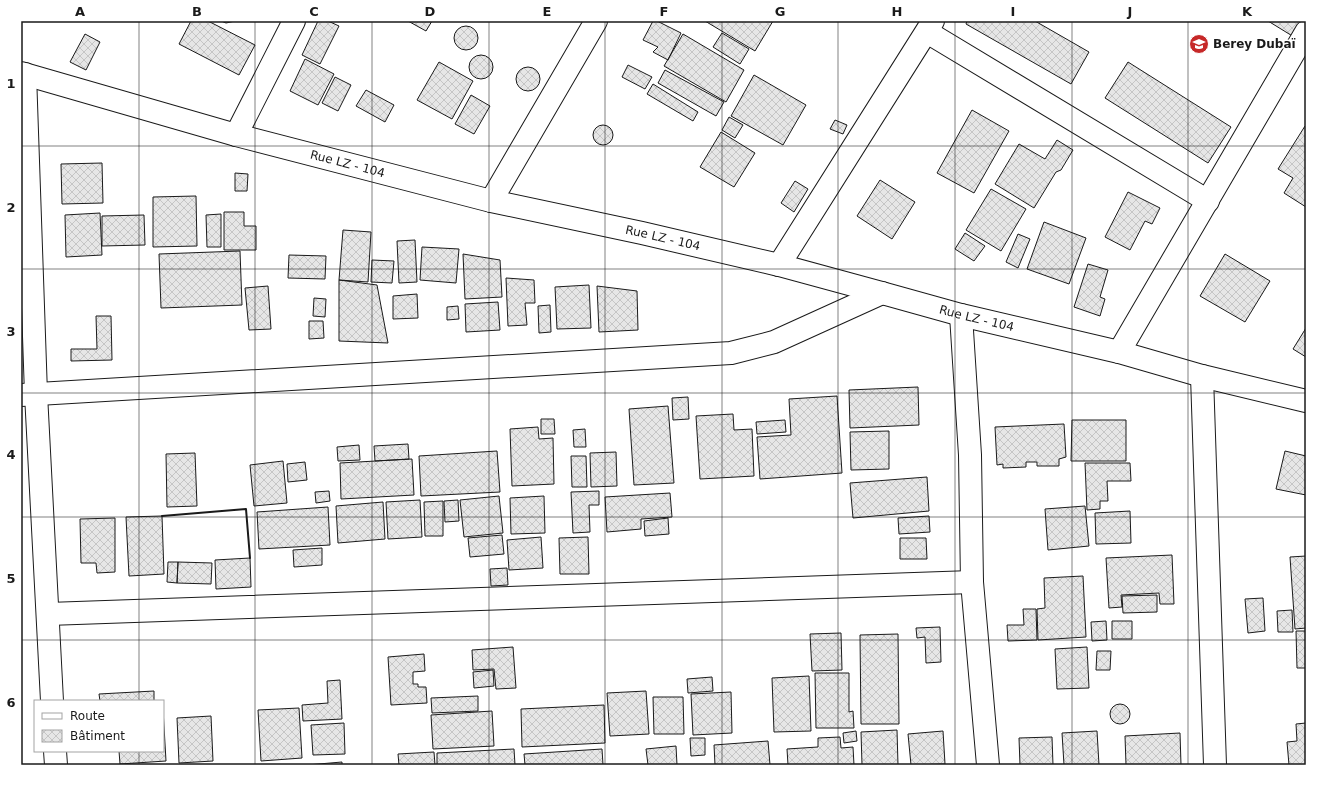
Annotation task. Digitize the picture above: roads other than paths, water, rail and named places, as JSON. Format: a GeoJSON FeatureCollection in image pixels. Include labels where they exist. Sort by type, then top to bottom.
{"type":"FeatureCollection","features":[{"type":"Feature","properties":{"kind":"street"},"geometry":{"type":"LineString","coordinates":[[236,135],[294,21]]}},
{"type":"Feature","properties":{"kind":"street"},"geometry":{"type":"LineString","coordinates":[[492,201],[596,21]]}},
{"type":"Feature","properties":{"kind":"street"},"geometry":{"type":"LineString","coordinates":[[779,265],[930,26],[1208,201]]}},
{"type":"Feature","properties":{"kind":"street"},"geometry":{"type":"LineString","coordinates":[[1119,352],[1306,32]]}},
{"type":"Feature","properties":{"kind":"street"},"geometry":{"type":"LineString","coordinates":[[23,74],[28,395],[48,614],[52,700]]}},
{"type":"Feature","properties":{"kind":"street","name":"Rue LZ - 104"},"geometry":{"type":"LineString","coordinates":[[23,74],[236,135],[492,201],[642,233],[779,265],[961,315],[1119,352],[1202,376],[1306,401]]}},
{"type":"Feature","properties":{"kind":"street"},"geometry":{"type":"LineString","coordinates":[[28,395],[731,353],[774,342],[882,293]]}},
{"type":"Feature","properties":{"kind":"street"},"geometry":{"type":"LineString","coordinates":[[961,315],[970,455],[972,582],[988,765]]}},
{"type":"Feature","properties":{"kind":"street"},"geometry":{"type":"LineString","coordinates":[[1202,376],[1215,765]]}},
{"type":"Feature","properties":{"kind":"street"},"geometry":{"type":"LineString","coordinates":[[48,614],[972,582]]}},
{"type":"Feature","properties":{"kind":"street"},"geometry":{"type":"LineString","coordinates":[[55,752],[56,765]]}},
{"type":"Feature","properties":{"kind":"place","name":"Berey Dubaï"},"geometry":{"type":"Point","coordinates":[1199,44]}}]}
